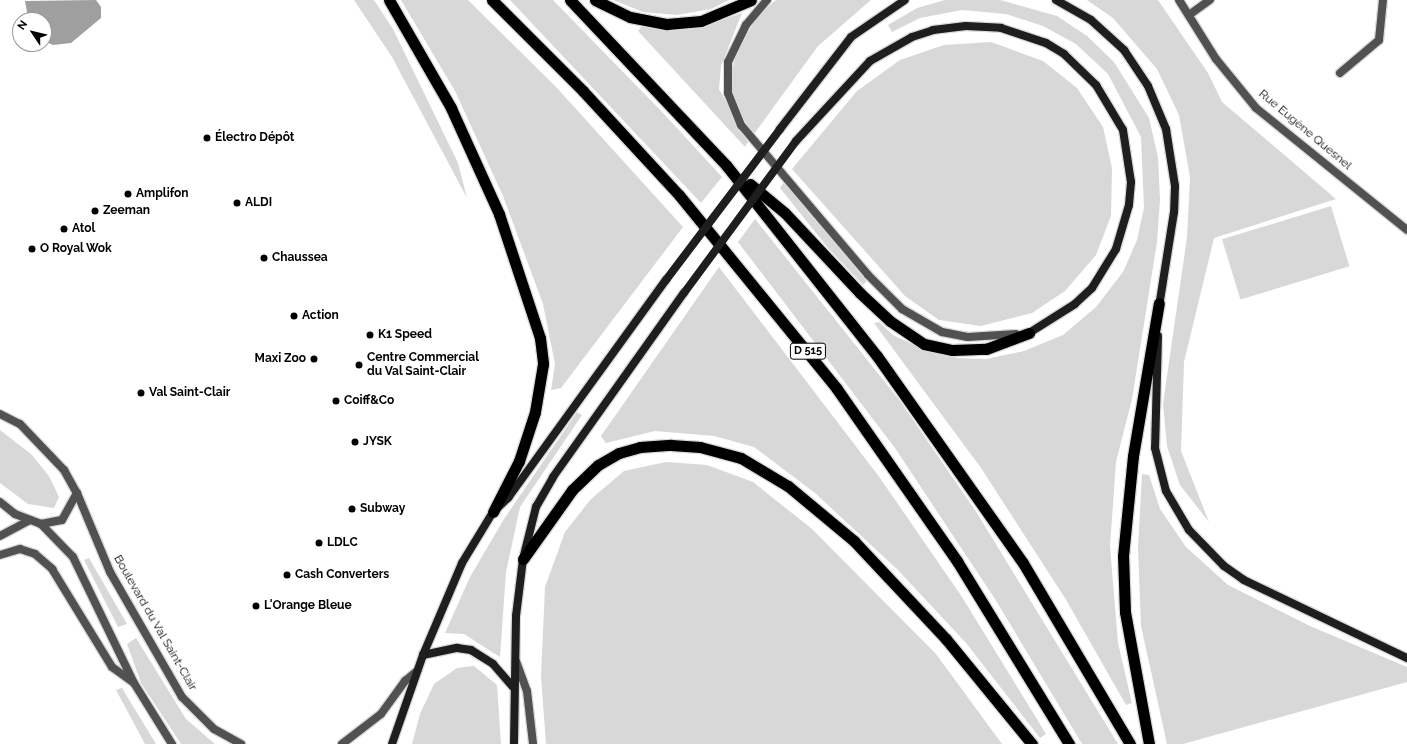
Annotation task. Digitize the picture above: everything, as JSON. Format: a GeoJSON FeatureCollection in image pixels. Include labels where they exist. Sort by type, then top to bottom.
{"type":"FeatureCollection","features":[{"type":"Feature","properties":{"kind":"highway"},"geometry":{"type":"LineString","coordinates":[[389,0],[451,108],[499,214],[540,338],[543,364],[535,412],[519,461],[493,512]]}},
{"type":"Feature","properties":{"kind":"highway","name":"D 515"},"geometry":{"type":"LineString","coordinates":[[492,0],[583,91],[679,195],[837,389],[957,561],[1069,744]]}},
{"type":"Feature","properties":{"kind":"highway"},"geometry":{"type":"LineString","coordinates":[[570,0],[726,165],[873,350],[958,469],[1023,564],[1130,744]]}},
{"type":"Feature","properties":{"kind":"highway"},"geometry":{"type":"LineString","coordinates":[[595,0],[630,17],[667,24],[700,22],[751,0]]}},
{"type":"Feature","properties":{"kind":"highway"},"geometry":{"type":"LineString","coordinates":[[726,165],[785,212],[890,321],[924,344],[952,350],[986,349],[1029,333]]}},
{"type":"Feature","properties":{"kind":"highway"},"geometry":{"type":"LineString","coordinates":[[1149,744],[1125,612],[1123,556],[1132,456],[1159,303]]}},
{"type":"Feature","properties":{"kind":"highway"},"geometry":{"type":"LineString","coordinates":[[523,559],[572,490],[614,456],[640,447],[671,445],[706,448],[741,458],[788,486],[854,541],[942,633],[1032,744]]}},
{"type":"Feature","properties":{"kind":"main road"},"geometry":{"type":"LineString","coordinates":[[392,744],[423,655],[462,563],[493,512],[508,498],[666,280],[851,37],[905,0]]}},
{"type":"Feature","properties":{"kind":"main road"},"geometry":{"type":"LineString","coordinates":[[1056,0],[1090,20],[1124,50],[1148,86],[1166,129],[1175,186],[1174,212],[1159,303],[1155,448],[1166,491],[1176,512],[1207,549],[1244,580],[1407,658]]}},
{"type":"Feature","properties":{"kind":"main road"},"geometry":{"type":"LineString","coordinates":[[514,744],[514,656],[523,559],[531,522],[544,492],[684,293],[796,141],[870,62],[912,37],[933,30],[972,25],[1001,28],[1029,36],[1064,54],[1096,85],[1123,130],[1131,182],[1129,205],[1116,249],[1092,288],[1075,304],[1029,333]]}},
{"type":"Feature","properties":{"kind":"main road"},"geometry":{"type":"LineString","coordinates":[[423,655],[457,648],[471,650],[493,664],[513,687]]}},
{"type":"Feature","properties":{"kind":"street"},"geometry":{"type":"LineString","coordinates":[[767,0],[737,40],[726,71],[731,103],[752,139],[868,275],[893,302],[917,319],[934,330],[954,335],[1029,333]]}},
{"type":"Feature","properties":{"kind":"street","name":"Rue Eugène Quesnel"},"geometry":{"type":"LineString","coordinates":[[1179,0],[1216,59],[1256,108],[1407,230]]}},
{"type":"Feature","properties":{"kind":"street"},"geometry":{"type":"LineString","coordinates":[[1189,15],[1210,0]]}},
{"type":"Feature","properties":{"kind":"street"},"geometry":{"type":"LineString","coordinates":[[1340,73],[1379,40],[1383,0]]}},
{"type":"Feature","properties":{"kind":"street","name":"Boulevard du Val Saint-Clair"},"geometry":{"type":"LineString","coordinates":[[0,414],[20,424],[44,446],[77,492],[100,552],[182,697],[214,729],[241,744]]}},
{"type":"Feature","properties":{"kind":"street"},"geometry":{"type":"LineString","coordinates":[[41,524],[62,520],[77,492]]}},
{"type":"Feature","properties":{"kind":"street"},"geometry":{"type":"LineString","coordinates":[[0,502],[30,520],[41,524],[73,558],[97,603],[134,683],[172,744]]}},
{"type":"Feature","properties":{"kind":"street"},"geometry":{"type":"LineString","coordinates":[[0,536],[30,520]]}},
{"type":"Feature","properties":{"kind":"street"},"geometry":{"type":"LineString","coordinates":[[0,555],[20,549],[35,554],[52,569],[112,667],[134,683]]}},
{"type":"Feature","properties":{"kind":"street"},"geometry":{"type":"LineString","coordinates":[[514,656],[527,691],[533,744]]}},
{"type":"Feature","properties":{"kind":"street"},"geometry":{"type":"LineString","coordinates":[[342,744],[381,714],[405,681],[417,671]]}},
{"type":"Feature","properties":{"kind":"shaded area"},"geometry":{"type":"Polygon","coordinates":[[[96,0],[101,7],[101,18],[71,43],[53,45],[52,12],[27,12],[25,1],[96,0]]]}},
{"type":"Feature","properties":{"kind":"shaded area"},"geometry":{"type":"Polygon","coordinates":[[[354,0],[374,0],[393,29],[458,163],[467,198],[392,57],[354,0]]]}},
{"type":"Feature","properties":{"kind":"shaded area"},"geometry":{"type":"Polygon","coordinates":[[[401,0],[468,0],[557,88],[683,227],[561,388],[551,390],[555,364],[543,304],[503,196],[455,91],[401,0]]]}},
{"type":"Feature","properties":{"kind":"shaded area"},"geometry":{"type":"Polygon","coordinates":[[[510,0],[553,0],[664,114],[722,177],[701,203],[510,0]]]}},
{"type":"Feature","properties":{"kind":"shaded area"},"geometry":{"type":"Polygon","coordinates":[[[613,0],[729,0],[711,9],[677,15],[643,12],[613,0]]]}},
{"type":"Feature","properties":{"kind":"shaded area"},"geometry":{"type":"Polygon","coordinates":[[[776,0],[871,0],[818,46],[754,134],[738,111],[730,80],[738,47],[761,13],[776,0]]]}},
{"type":"Feature","properties":{"kind":"shaded area"},"geometry":{"type":"Polygon","coordinates":[[[945,0],[1000,0],[1057,16],[1087,36],[1114,62],[1149,118],[1158,157],[1160,200],[1157,242],[1132,399],[1116,462],[1110,546],[1118,643],[1132,703],[1126,705],[1065,598],[981,468],[874,323],[879,322],[893,335],[922,349],[958,358],[986,359],[1024,351],[1063,335],[1096,307],[1123,272],[1137,240],[1144,208],[1141,137],[1108,74],[1076,44],[1043,26],[1006,14],[962,10],[920,18],[892,32],[888,25],[917,8],[945,0]]]}},
{"type":"Feature","properties":{"kind":"shaded area"},"geometry":{"type":"Polygon","coordinates":[[[1087,0],[1158,0],[1208,73],[1222,102],[1336,199],[1214,238],[1184,362],[1181,451],[1209,522],[1180,485],[1167,446],[1163,404],[1187,237],[1190,177],[1179,115],[1157,69],[1113,18],[1087,0]]]}},
{"type":"Feature","properties":{"kind":"shaded area"},"geometry":{"type":"Polygon","coordinates":[[[742,13],[721,66],[719,89],[748,142],[745,147],[638,31],[642,26],[699,28],[742,13]]]}},
{"type":"Feature","properties":{"kind":"shaded area"},"geometry":{"type":"Polygon","coordinates":[[[991,42],[1043,61],[1077,88],[1103,127],[1112,168],[1111,216],[1096,255],[1065,291],[1032,313],[981,326],[939,320],[905,296],[792,169],[857,91],[900,60],[944,45],[991,42]]]}},
{"type":"Feature","properties":{"kind":"shaded area"},"geometry":{"type":"Polygon","coordinates":[[[784,182],[867,281],[863,285],[828,248],[780,188],[784,182]]]}},
{"type":"Feature","properties":{"kind":"shaded area"},"geometry":{"type":"Polygon","coordinates":[[[1331,206],[1349,266],[1240,300],[1222,239],[1331,206]]]}},
{"type":"Feature","properties":{"kind":"shaded area"},"geometry":{"type":"Polygon","coordinates":[[[755,219],[900,401],[975,510],[1118,744],[1082,744],[995,599],[895,448],[738,242],[755,219]]]}},
{"type":"Feature","properties":{"kind":"shaded area"},"geometry":{"type":"Polygon","coordinates":[[[719,267],[880,478],[962,597],[1046,734],[1040,738],[966,643],[898,570],[815,493],[754,447],[714,436],[655,431],[606,443],[601,436],[719,267]]]}},
{"type":"Feature","properties":{"kind":"shaded area"},"geometry":{"type":"Polygon","coordinates":[[[577,412],[582,415],[520,507],[506,572],[500,657],[464,634],[445,633],[470,577],[504,519],[577,412]]]}},
{"type":"Feature","properties":{"kind":"shaded area"},"geometry":{"type":"Polygon","coordinates":[[[0,430],[31,454],[49,476],[59,497],[54,508],[28,504],[0,483],[0,430]]]}},
{"type":"Feature","properties":{"kind":"shaded area"},"geometry":{"type":"Polygon","coordinates":[[[666,462],[707,465],[753,482],[812,529],[936,654],[1002,744],[546,744],[541,676],[545,587],[565,532],[591,499],[624,471],[666,462]]]}},
{"type":"Feature","properties":{"kind":"shaded area"},"geometry":{"type":"Polygon","coordinates":[[[1142,474],[1149,475],[1160,509],[1186,547],[1228,585],[1310,626],[1407,667],[1407,682],[1183,744],[1167,744],[1141,626],[1138,548],[1142,474]]]}},
{"type":"Feature","properties":{"kind":"shaded area"},"geometry":{"type":"Polygon","coordinates":[[[89,558],[127,624],[118,627],[84,560],[89,558]]]}},
{"type":"Feature","properties":{"kind":"shaded area"},"geometry":{"type":"Polygon","coordinates":[[[136,638],[186,719],[215,744],[181,744],[141,683],[127,644],[136,638]]]}},
{"type":"Feature","properties":{"kind":"shaded area"},"geometry":{"type":"Polygon","coordinates":[[[474,666],[497,685],[501,744],[412,744],[420,714],[434,684],[457,668],[474,666]]]}},
{"type":"Feature","properties":{"kind":"shaded area"},"geometry":{"type":"Polygon","coordinates":[[[122,688],[156,744],[145,744],[116,690],[122,688]]]}},
{"type":"Feature","properties":{"kind":"place","name":"Électro Dépôt"},"geometry":{"type":"Point","coordinates":[207,138]}},
{"type":"Feature","properties":{"kind":"place","name":"Amplifon"},"geometry":{"type":"Point","coordinates":[128,194]}},
{"type":"Feature","properties":{"kind":"place","name":"ALDI"},"geometry":{"type":"Point","coordinates":[237,203]}},
{"type":"Feature","properties":{"kind":"place","name":"Zeeman"},"geometry":{"type":"Point","coordinates":[95,211]}},
{"type":"Feature","properties":{"kind":"place","name":"Atol"},"geometry":{"type":"Point","coordinates":[64,229]}},
{"type":"Feature","properties":{"kind":"place","name":"O Royal Wok"},"geometry":{"type":"Point","coordinates":[32,249]}},
{"type":"Feature","properties":{"kind":"place","name":"Chaussea"},"geometry":{"type":"Point","coordinates":[264,258]}},
{"type":"Feature","properties":{"kind":"place","name":"Action"},"geometry":{"type":"Point","coordinates":[294,316]}},
{"type":"Feature","properties":{"kind":"place","name":"K1 Speed"},"geometry":{"type":"Point","coordinates":[370,335]}},
{"type":"Feature","properties":{"kind":"place","name":"Maxi Zoo"},"geometry":{"type":"Point","coordinates":[314,359]}},
{"type":"Feature","properties":{"kind":"place","name":"Centre Commercial du Val Saint-Clair"},"geometry":{"type":"Point","coordinates":[359,365]}},
{"type":"Feature","properties":{"kind":"place","name":"Val Saint-Clair"},"geometry":{"type":"Point","coordinates":[141,393]}},
{"type":"Feature","properties":{"kind":"place","name":"Coiff&Co"},"geometry":{"type":"Point","coordinates":[336,401]}},
{"type":"Feature","properties":{"kind":"place","name":"JYSK"},"geometry":{"type":"Point","coordinates":[355,442]}},
{"type":"Feature","properties":{"kind":"place","name":"Subway"},"geometry":{"type":"Point","coordinates":[352,509]}},
{"type":"Feature","properties":{"kind":"place","name":"LDLC"},"geometry":{"type":"Point","coordinates":[319,543]}},
{"type":"Feature","properties":{"kind":"place","name":"Cash Converters"},"geometry":{"type":"Point","coordinates":[287,575]}},
{"type":"Feature","properties":{"kind":"place","name":"L'Orange Bleue"},"geometry":{"type":"Point","coordinates":[256,606]}}]}
